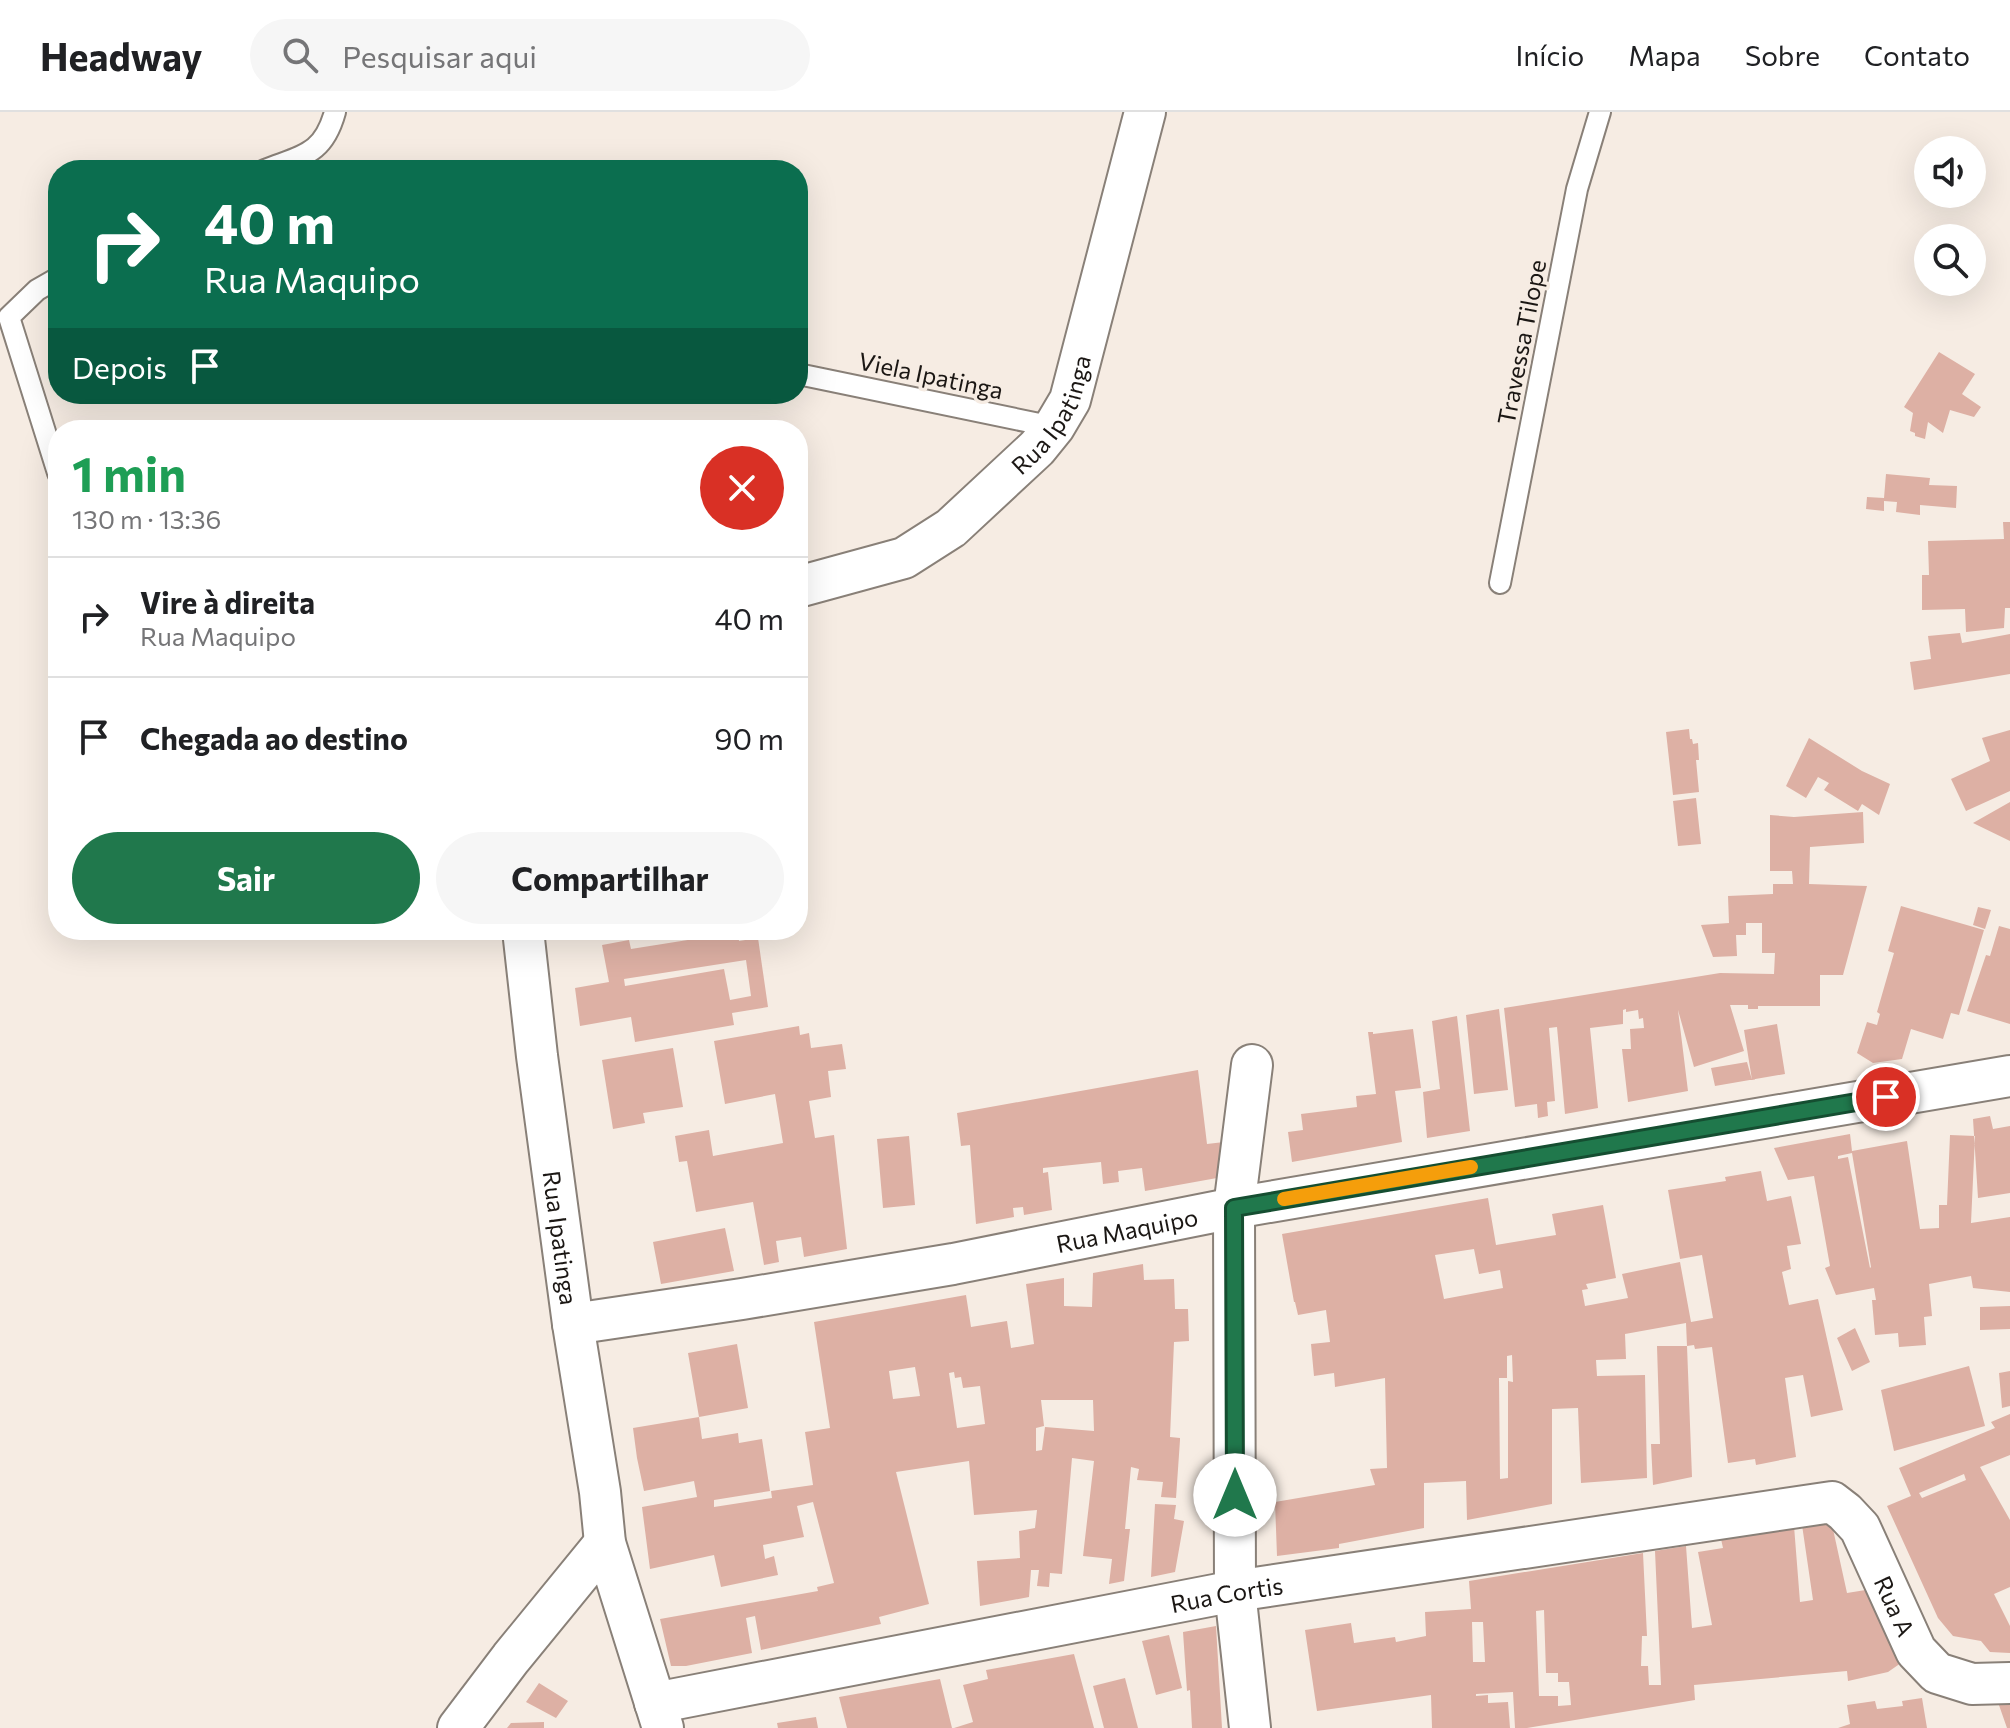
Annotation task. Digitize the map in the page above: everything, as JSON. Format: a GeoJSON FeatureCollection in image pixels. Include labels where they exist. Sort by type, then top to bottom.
{"type":"FeatureCollection","features":[{"type":"Feature","properties":{"kind":"street","name":"Rua Ipatinga"},"geometry":{"type":"LineString","coordinates":[[808,584],[904,558],[951,528],[1018,468],[1054,427],[1070,400],[1145,112]]}},
{"type":"Feature","properties":{"kind":"street","name":"Rua Ipatinga"},"geometry":{"type":"LineString","coordinates":[[524,940],[539,1072],[605,1543],[659,1715]]}},
{"type":"Feature","properties":{"kind":"street"},"geometry":{"type":"LineString","coordinates":[[1250,1728],[1235,1591],[1234,1208],[1252,1065]]}},
{"type":"Feature","properties":{"kind":"street","name":"Rua Maquipo"},"geometry":{"type":"LineString","coordinates":[[573,1324],[953,1264],[1234,1208],[2010,1076]]}},
{"type":"Feature","properties":{"kind":"street","name":"Rua A"},"geometry":{"type":"LineString","coordinates":[[1802,1506],[1832,1502],[1860,1528],[1916,1651],[1937,1673],[1972,1684],[2010,1683]]}},
{"type":"Feature","properties":{"kind":"street","name":"Rua Cortis"},"geometry":{"type":"LineString","coordinates":[[659,1715],[1235,1591],[1802,1506]]}},
{"type":"Feature","properties":{"kind":"street"},"geometry":{"type":"LineString","coordinates":[[458,1728],[605,1543]]}},
{"type":"Feature","properties":{"kind":"lane"},"geometry":{"type":"LineString","coordinates":[[290,160],[313,151],[324,139],[335,112]]}},
{"type":"Feature","properties":{"kind":"lane","name":"Travessa Tilope"},"geometry":{"type":"LineString","coordinates":[[1500,583],[1577,189],[1600,112]]}},
{"type":"Feature","properties":{"kind":"lane"},"geometry":{"type":"LineString","coordinates":[[48,284],[5,314],[48,443]]}},
{"type":"Feature","properties":{"kind":"lane","name":"Viela Ipatinga"},"geometry":{"type":"LineString","coordinates":[[808,376],[1054,427]]}},
{"type":"Feature","properties":{"kind":"building"},"geometry":{"type":"Polygon","coordinates":[[[1939,352],[1975,374],[1962,394],[1981,407],[1974,417],[1950,410],[1943,433],[1928,422],[1925,439],[1910,431],[1913,413],[1904,407],[1939,352]]]}},
{"type":"Feature","properties":{"kind":"building"},"geometry":{"type":"Polygon","coordinates":[[[1886,474],[1930,478],[1929,485],[1957,486],[1956,508],[1920,505],[1920,515],[1896,512],[1897,502],[1884,501],[1884,511],[1866,509],[1867,497],[1884,498],[1886,474]]]}},
{"type":"Feature","properties":{"kind":"building"},"geometry":{"type":"Polygon","coordinates":[[[2003,522],[2010,522],[2010,608],[2005,608],[2004,628],[1966,632],[1965,609],[1922,610],[1922,575],[1929,575],[1928,541],[2004,539],[2003,522]]]}},
{"type":"Feature","properties":{"kind":"building"},"geometry":{"type":"Polygon","coordinates":[[[1960,633],[1962,643],[2010,634],[2010,674],[1914,690],[1910,662],[1931,659],[1928,636],[1960,633]]]}},
{"type":"Feature","properties":{"kind":"building"},"geometry":{"type":"Polygon","coordinates":[[[1689,729],[1693,744],[1698,743],[1699,792],[1673,795],[1666,732],[1689,729]]]}},
{"type":"Feature","properties":{"kind":"building"},"geometry":{"type":"Polygon","coordinates":[[[2010,730],[2010,791],[1966,811],[1951,779],[1990,761],[1982,738],[2010,730]]]}},
{"type":"Feature","properties":{"kind":"building"},"geometry":{"type":"Polygon","coordinates":[[[1809,738],[1862,771],[1890,784],[1879,815],[1862,804],[1858,811],[1824,790],[1829,783],[1818,777],[1806,798],[1786,786],[1809,738]]]}},
{"type":"Feature","properties":{"kind":"building"},"geometry":{"type":"Polygon","coordinates":[[[1696,798],[1701,844],[1678,846],[1673,801],[1696,798]]]}},
{"type":"Feature","properties":{"kind":"building"},"geometry":{"type":"Polygon","coordinates":[[[2010,802],[2010,841],[1973,823],[2010,802]]]}},
{"type":"Feature","properties":{"kind":"building"},"geometry":{"type":"Polygon","coordinates":[[[1863,812],[1864,843],[1810,847],[1809,884],[1867,886],[1843,975],[1820,975],[1820,1006],[1758,1006],[1758,1009],[1748,1009],[1748,1005],[1730,1005],[1744,1051],[1694,1067],[1678,1010],[1688,1091],[1628,1102],[1622,1049],[1631,1049],[1630,1029],[1644,1028],[1638,1010],[1623,1010],[1623,1024],[1590,1028],[1598,1108],[1565,1114],[1557,1027],[1549,1028],[1555,1101],[1547,1102],[1548,1116],[1538,1118],[1537,1104],[1515,1107],[1504,1008],[1720,973],[1774,974],[1775,953],[1762,953],[1762,923],[1746,923],[1746,935],[1736,935],[1737,956],[1713,957],[1701,925],[1729,923],[1728,896],[1773,894],[1773,884],[1793,884],[1792,871],[1770,871],[1770,815],[1794,817],[1863,812]]]}},
{"type":"Feature","properties":{"kind":"building"},"geometry":{"type":"Polygon","coordinates":[[[1901,906],[1984,930],[1959,1015],[1951,1013],[1943,1039],[1911,1029],[1902,1059],[1873,1063],[1857,1053],[1867,1022],[1877,1025],[1880,1014],[1877,1012],[1894,953],[1888,951],[1901,906]]]}},
{"type":"Feature","properties":{"kind":"building"},"geometry":{"type":"Polygon","coordinates":[[[1978,907],[1991,910],[1985,929],[1973,925],[1978,907]]]}},
{"type":"Feature","properties":{"kind":"building"},"geometry":{"type":"Polygon","coordinates":[[[1999,926],[2010,929],[2010,1024],[1967,1011],[1999,926]]]}},
{"type":"Feature","properties":{"kind":"building"},"geometry":{"type":"Polygon","coordinates":[[[629,940],[631,949],[688,940],[758,940],[768,1007],[732,1013],[734,1025],[635,1042],[631,1017],[580,1026],[575,988],[609,982],[602,945],[629,940]],[[746,960],[624,979],[625,986],[724,969],[730,1000],[751,996],[746,960]]]}},
{"type":"Feature","properties":{"kind":"building"},"geometry":{"type":"Polygon","coordinates":[[[1499,1009],[1508,1090],[1474,1094],[1466,1015],[1499,1009]]]}},
{"type":"Feature","properties":{"kind":"building"},"geometry":{"type":"Polygon","coordinates":[[[1457,1016],[1470,1131],[1427,1138],[1423,1092],[1440,1089],[1432,1021],[1457,1016]]]}},
{"type":"Feature","properties":{"kind":"building"},"geometry":{"type":"Polygon","coordinates":[[[1777,1024],[1785,1074],[1752,1080],[1744,1030],[1777,1024]]]}},
{"type":"Feature","properties":{"kind":"building"},"geometry":{"type":"Polygon","coordinates":[[[799,1026],[800,1035],[809,1033],[811,1048],[842,1044],[846,1069],[828,1071],[831,1097],[809,1101],[815,1138],[834,1135],[847,1249],[804,1257],[801,1237],[776,1241],[779,1262],[764,1265],[753,1202],[696,1212],[687,1161],[679,1162],[675,1136],[709,1130],[713,1156],[783,1143],[775,1094],[725,1104],[714,1041],[799,1026]]]}},
{"type":"Feature","properties":{"kind":"building"},"geometry":{"type":"Polygon","coordinates":[[[1413,1029],[1421,1088],[1395,1091],[1402,1142],[1292,1162],[1288,1132],[1303,1130],[1301,1114],[1357,1107],[1356,1096],[1376,1094],[1368,1032],[1413,1029]]]}},
{"type":"Feature","properties":{"kind":"building"},"geometry":{"type":"Polygon","coordinates":[[[673,1048],[683,1107],[643,1113],[645,1123],[613,1129],[602,1060],[673,1048]]]}},
{"type":"Feature","properties":{"kind":"building"},"geometry":{"type":"Polygon","coordinates":[[[1747,1062],[1752,1080],[1715,1086],[1711,1068],[1747,1062]]]}},
{"type":"Feature","properties":{"kind":"building"},"geometry":{"type":"Polygon","coordinates":[[[1198,1070],[1207,1144],[1224,1142],[1228,1176],[1145,1191],[1142,1168],[1118,1171],[1119,1182],[1103,1184],[1101,1162],[1043,1168],[1043,1173],[1048,1172],[1052,1210],[1024,1215],[1023,1207],[1013,1208],[1014,1217],[976,1224],[970,1145],[961,1146],[957,1113],[1198,1070]]]}},
{"type":"Feature","properties":{"kind":"building"},"geometry":{"type":"Polygon","coordinates":[[[1990,1116],[1993,1129],[2010,1126],[2010,1193],[1978,1198],[1973,1119],[1990,1116]]]}},
{"type":"Feature","properties":{"kind":"building"},"geometry":{"type":"Polygon","coordinates":[[[1850,1134],[1852,1151],[1907,1141],[1920,1229],[1939,1228],[1939,1205],[1947,1205],[1950,1135],[1975,1136],[1971,1223],[2010,1217],[2010,1292],[1973,1288],[1971,1276],[1929,1284],[1932,1316],[1924,1317],[1926,1345],[1899,1347],[1898,1333],[1875,1335],[1874,1288],[1836,1295],[1825,1268],[1830,1266],[1814,1176],[1788,1180],[1774,1148],[1850,1134]],[[1852,1153],[1838,1156],[1838,1159],[1848,1157],[1871,1267],[1852,1153]]]}},
{"type":"Feature","properties":{"kind":"building"},"geometry":{"type":"Polygon","coordinates":[[[909,1136],[915,1205],[883,1208],[877,1139],[909,1136]]]}},
{"type":"Feature","properties":{"kind":"building"},"geometry":{"type":"Polygon","coordinates":[[[1761,1171],[1767,1201],[1791,1196],[1801,1244],[1787,1246],[1791,1269],[1782,1272],[1789,1305],[1818,1299],[1843,1410],[1811,1417],[1803,1375],[1785,1378],[1796,1457],[1756,1465],[1755,1459],[1728,1463],[1712,1347],[1695,1349],[1694,1345],[1687,1346],[1686,1323],[1625,1334],[1626,1359],[1596,1360],[1597,1376],[1645,1375],[1647,1478],[1581,1483],[1578,1408],[1552,1409],[1552,1504],[1467,1520],[1466,1481],[1424,1483],[1424,1528],[1339,1544],[1339,1548],[1277,1556],[1275,1502],[1375,1485],[1370,1469],[1387,1468],[1385,1378],[1335,1387],[1334,1373],[1314,1376],[1311,1344],[1330,1342],[1326,1310],[1298,1315],[1282,1234],[1488,1198],[1496,1245],[1556,1235],[1552,1214],[1603,1205],[1616,1278],[1586,1284],[1588,1289],[1582,1290],[1585,1306],[1628,1298],[1622,1274],[1680,1262],[1691,1322],[1713,1318],[1702,1255],[1680,1259],[1668,1190],[1726,1181],[1725,1177],[1761,1171]],[[1474,1249],[1435,1255],[1444,1299],[1503,1288],[1500,1270],[1479,1274],[1474,1249]],[[1512,1355],[1507,1356],[1507,1378],[1499,1378],[1500,1479],[1508,1478],[1508,1381],[1513,1382],[1512,1355]]]}},
{"type":"Feature","properties":{"kind":"building"},"geometry":{"type":"Polygon","coordinates":[[[725,1228],[734,1271],[661,1284],[653,1242],[725,1228]]]}},
{"type":"Feature","properties":{"kind":"building"},"geometry":{"type":"Polygon","coordinates":[[[1143,1264],[1144,1280],[1174,1279],[1175,1309],[1188,1309],[1189,1341],[1174,1342],[1170,1437],[1180,1438],[1176,1498],[1161,1497],[1163,1482],[1137,1480],[1139,1469],[1131,1467],[1125,1529],[1130,1529],[1124,1581],[1109,1584],[1112,1559],[1083,1556],[1094,1461],[1072,1458],[1062,1574],[1050,1573],[1049,1587],[1037,1586],[1039,1570],[1031,1570],[1029,1597],[980,1606],[977,1561],[1020,1558],[1019,1531],[1035,1528],[1037,1510],[974,1515],[969,1461],[896,1472],[929,1604],[879,1617],[881,1624],[761,1650],[755,1616],[746,1618],[752,1653],[671,1666],[660,1619],[818,1591],[817,1587],[834,1583],[813,1502],[797,1506],[804,1537],[763,1545],[765,1559],[774,1556],[778,1575],[721,1587],[714,1555],[650,1569],[642,1507],[697,1497],[694,1481],[644,1491],[633,1428],[699,1417],[702,1439],[738,1433],[739,1443],[762,1439],[770,1491],[714,1500],[714,1507],[772,1498],[771,1491],[813,1485],[805,1432],[830,1428],[814,1322],[966,1295],[971,1327],[1007,1321],[1011,1348],[1034,1344],[1026,1284],[1064,1278],[1064,1306],[1092,1307],[1093,1273],[1143,1264]],[[915,1367],[889,1371],[893,1399],[920,1396],[915,1367]],[[954,1372],[949,1373],[957,1428],[985,1424],[980,1386],[963,1388],[961,1377],[955,1378],[954,1372]],[[1041,1400],[1044,1426],[1036,1428],[1036,1451],[1042,1450],[1045,1427],[1094,1431],[1093,1400],[1041,1400]]]}},
{"type":"Feature","properties":{"kind":"building"},"geometry":{"type":"Polygon","coordinates":[[[2010,1306],[2010,1329],[1980,1330],[1980,1307],[2010,1306]]]}},
{"type":"Feature","properties":{"kind":"building"},"geometry":{"type":"Polygon","coordinates":[[[1855,1328],[1870,1362],[1852,1371],[1837,1338],[1855,1328]]]}},
{"type":"Feature","properties":{"kind":"building"},"geometry":{"type":"Polygon","coordinates":[[[737,1344],[748,1408],[699,1417],[688,1353],[737,1344]]]}},
{"type":"Feature","properties":{"kind":"building"},"geometry":{"type":"Polygon","coordinates":[[[1657,1346],[1687,1346],[1692,1477],[1653,1485],[1651,1444],[1660,1444],[1657,1346]]]}},
{"type":"Feature","properties":{"kind":"building"},"geometry":{"type":"Polygon","coordinates":[[[1969,1366],[1985,1426],[1894,1451],[1881,1390],[1969,1366]]]}},
{"type":"Feature","properties":{"kind":"building"},"geometry":{"type":"Polygon","coordinates":[[[2010,1371],[2010,1406],[2002,1408],[1999,1373],[2010,1371]]]}},
{"type":"Feature","properties":{"kind":"building"},"geometry":{"type":"Polygon","coordinates":[[[2010,1414],[2010,1455],[1980,1467],[2010,1520],[2010,1587],[1994,1594],[2010,1626],[2010,1653],[1990,1652],[1981,1641],[1953,1636],[1938,1618],[1887,1506],[1911,1496],[1899,1468],[1995,1428],[1991,1422],[2010,1414]],[[1964,1474],[1919,1493],[1922,1498],[1966,1480],[1964,1474]]]}},
{"type":"Feature","properties":{"kind":"building"},"geometry":{"type":"Polygon","coordinates":[[[1155,1504],[1176,1505],[1174,1519],[1184,1521],[1175,1572],[1151,1577],[1155,1504]]]}},
{"type":"Feature","properties":{"kind":"building"},"geometry":{"type":"Polygon","coordinates":[[[1831,1520],[1847,1593],[1878,1588],[1901,1663],[1888,1672],[1848,1681],[1847,1671],[1694,1685],[1695,1700],[1527,1728],[1515,1728],[1513,1692],[1476,1694],[1488,1695],[1488,1703],[1508,1702],[1510,1728],[1432,1728],[1431,1695],[1317,1711],[1305,1630],[1351,1623],[1354,1643],[1395,1637],[1396,1642],[1426,1636],[1425,1612],[1471,1609],[1469,1581],[1643,1553],[1647,1636],[1642,1636],[1641,1666],[1648,1666],[1649,1685],[1661,1685],[1655,1551],[1686,1546],[1692,1628],[1712,1625],[1698,1552],[1723,1548],[1721,1539],[1794,1526],[1800,1602],[1813,1600],[1802,1525],[1831,1520]],[[1544,1610],[1536,1611],[1539,1696],[1558,1696],[1558,1706],[1571,1705],[1569,1682],[1558,1682],[1558,1673],[1546,1673],[1544,1610]],[[1472,1622],[1473,1662],[1485,1662],[1483,1622],[1472,1622]]]}},
{"type":"Feature","properties":{"kind":"building"},"geometry":{"type":"Polygon","coordinates":[[[1216,1626],[1222,1728],[1192,1728],[1183,1632],[1216,1626]]]}},
{"type":"Feature","properties":{"kind":"building"},"geometry":{"type":"Polygon","coordinates":[[[1169,1635],[1182,1688],[1156,1695],[1142,1641],[1169,1635]]]}},
{"type":"Feature","properties":{"kind":"building"},"geometry":{"type":"Polygon","coordinates":[[[1074,1654],[1094,1728],[954,1728],[973,1722],[963,1685],[988,1679],[986,1670],[1074,1654]]]}},
{"type":"Feature","properties":{"kind":"building"},"geometry":{"type":"Polygon","coordinates":[[[1125,1678],[1138,1728],[1104,1728],[1093,1686],[1125,1678]]]}},
{"type":"Feature","properties":{"kind":"building"},"geometry":{"type":"Polygon","coordinates":[[[940,1679],[952,1728],[847,1728],[839,1697],[940,1679]]]}},
{"type":"Feature","properties":{"kind":"building"},"geometry":{"type":"Polygon","coordinates":[[[539,1683],[568,1701],[556,1718],[526,1702],[539,1683]]]}},
{"type":"Feature","properties":{"kind":"building"},"geometry":{"type":"Polygon","coordinates":[[[1993,1688],[2010,1691],[2010,1728],[2007,1728],[1993,1688]]]}},
{"type":"Feature","properties":{"kind":"building"},"geometry":{"type":"Polygon","coordinates":[[[1922,1698],[1927,1728],[1838,1728],[1850,1724],[1847,1705],[1875,1701],[1877,1709],[1903,1706],[1902,1701],[1922,1698]]]}},
{"type":"Feature","properties":{"kind":"building"},"geometry":{"type":"Polygon","coordinates":[[[816,1717],[818,1728],[778,1728],[777,1723],[816,1717]]]}},
{"type":"Feature","properties":{"kind":"building"},"geometry":{"type":"Polygon","coordinates":[[[544,1722],[544,1728],[507,1728],[511,1723],[544,1722]]]}},
{"type":"Feature","properties":{"kind":"slow traffic"},"geometry":{"type":"LineString","coordinates":[[1284,1199],[1471,1167]]}},
{"type":"Feature","properties":{"kind":"route"},"geometry":{"type":"LineString","coordinates":[[1235,1495],[1234,1208],[1886,1097]]}}]}
